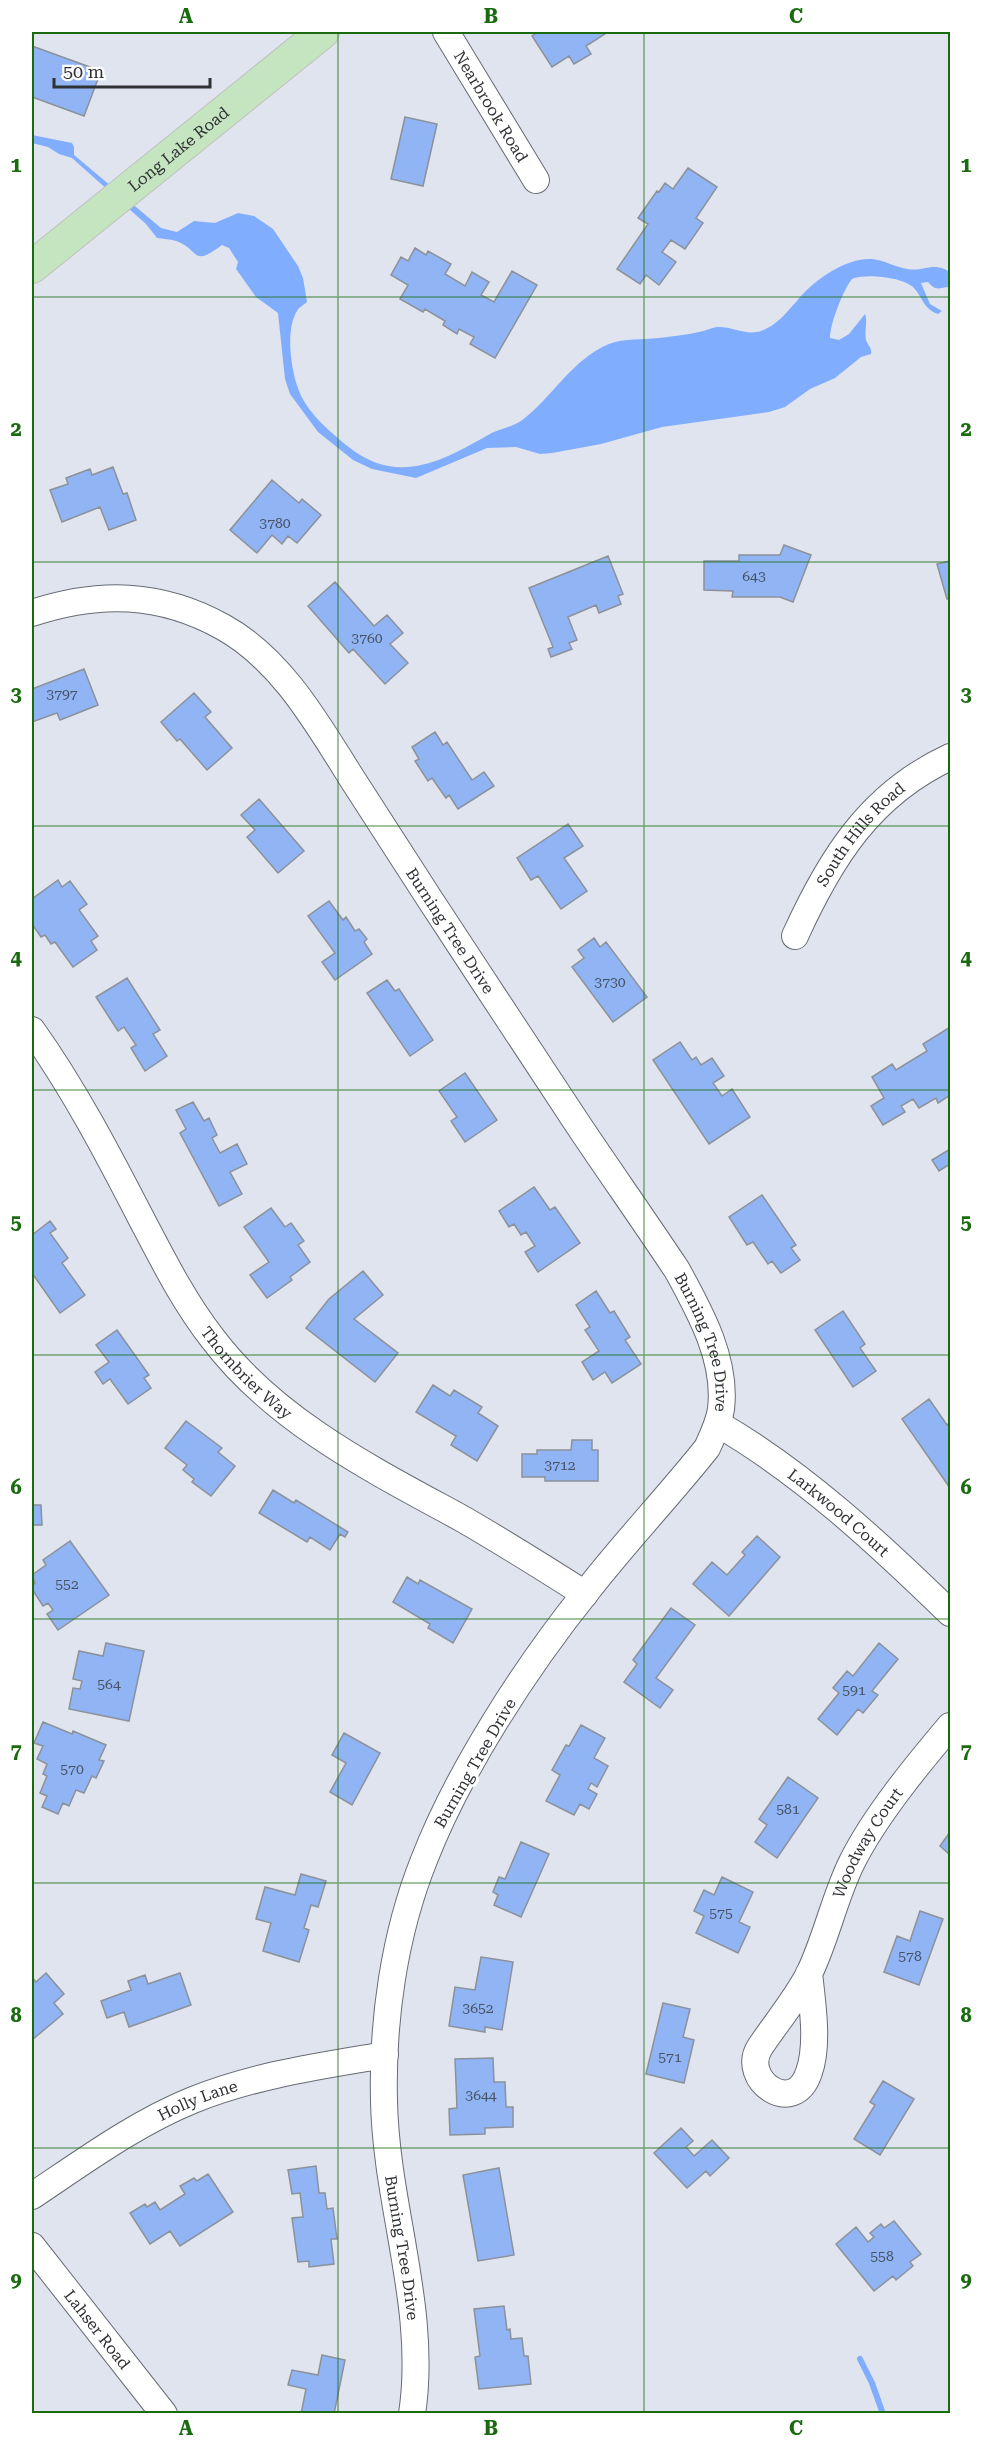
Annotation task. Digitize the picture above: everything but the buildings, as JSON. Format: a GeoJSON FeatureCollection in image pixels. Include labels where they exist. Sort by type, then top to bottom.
{"type":"FeatureCollection","features":[{"type":"Feature","properties":{"kind":"main road","name":"Long Lake Road"},"geometry":{"type":"LineString","coordinates":[[32,267],[323,32]]}},
{"type":"Feature","properties":{"kind":"street","name":"Nearbrook Road"},"geometry":{"type":"LineString","coordinates":[[446,32],[536,180]]}},
{"type":"Feature","properties":{"kind":"street","name":"Burning Tree Drive"},"geometry":{"type":"LineString","coordinates":[[32,613],[78,600],[105,597],[127,598],[168,606],[224,627],[258,654],[293,690],[579,1126],[677,1270],[695,1304],[716,1357],[722,1394],[718,1424],[707,1448],[585,1594],[528,1672],[462,1780],[427,1852],[413,1893],[390,1992],[384,2100],[386,2147],[415,2337],[416,2367],[412,2414]]}},
{"type":"Feature","properties":{"kind":"street","name":"South Hills Road"},"geometry":{"type":"LineString","coordinates":[[795,936],[828,870],[850,837],[872,811],[901,787],[951,757]]}},
{"type":"Feature","properties":{"kind":"street","name":"Thornbrier Way"},"geometry":{"type":"LineString","coordinates":[[32,1030],[93,1128],[179,1288],[213,1340],[234,1364],[274,1401],[321,1436],[524,1555],[585,1594]]}},
{"type":"Feature","properties":{"kind":"street","name":"Larkwood Court"},"geometry":{"type":"LineString","coordinates":[[718,1424],[782,1467],[835,1509],[951,1613]]}},
{"type":"Feature","properties":{"kind":"street","name":"Woodway Court"},"geometry":{"type":"LineString","coordinates":[[809,1973],[836,1897],[853,1860],[898,1792],[951,1725]]}},
{"type":"Feature","properties":{"kind":"street","name":"Holly Lane"},"geometry":{"type":"LineString","coordinates":[[32,2196],[145,2124],[192,2100],[288,2071],[385,2055]]}},
{"type":"Feature","properties":{"kind":"street","name":"Lahser Road"},"geometry":{"type":"LineString","coordinates":[[32,2246],[164,2414]]}},
{"type":"Feature","properties":{"kind":"water"},"geometry":{"type":"Polygon","coordinates":[[[32,135],[72,143],[74,155],[161,228],[177,232],[194,221],[215,223],[238,213],[254,216],[273,229],[298,266],[303,278],[307,302],[300,307],[293,319],[290,339],[290,351],[299,391],[313,414],[333,434],[364,457],[382,465],[417,466],[435,461],[521,421],[584,359],[609,344],[689,334],[717,327],[750,332],[766,329],[780,319],[820,279],[851,262],[872,259],[913,270],[938,267],[950,272],[950,288],[936,288],[928,282],[921,283],[930,304],[942,311],[938,314],[929,309],[913,287],[901,281],[865,276],[852,279],[838,307],[830,338],[839,340],[849,334],[865,314],[866,340],[871,354],[861,357],[835,378],[810,389],[785,407],[769,412],[662,427],[601,444],[552,453],[540,454],[516,447],[487,448],[416,478],[372,469],[353,460],[318,432],[290,394],[285,379],[278,313],[256,297],[236,269],[238,262],[229,248],[222,245],[200,256],[176,241],[157,238],[146,224],[72,158],[48,147],[32,143],[32,135]]]}},
{"type":"Feature","properties":{"kind":"waterway"},"geometry":{"type":"LineString","coordinates":[[860,2359],[872,2383],[883,2414]]}}]}
